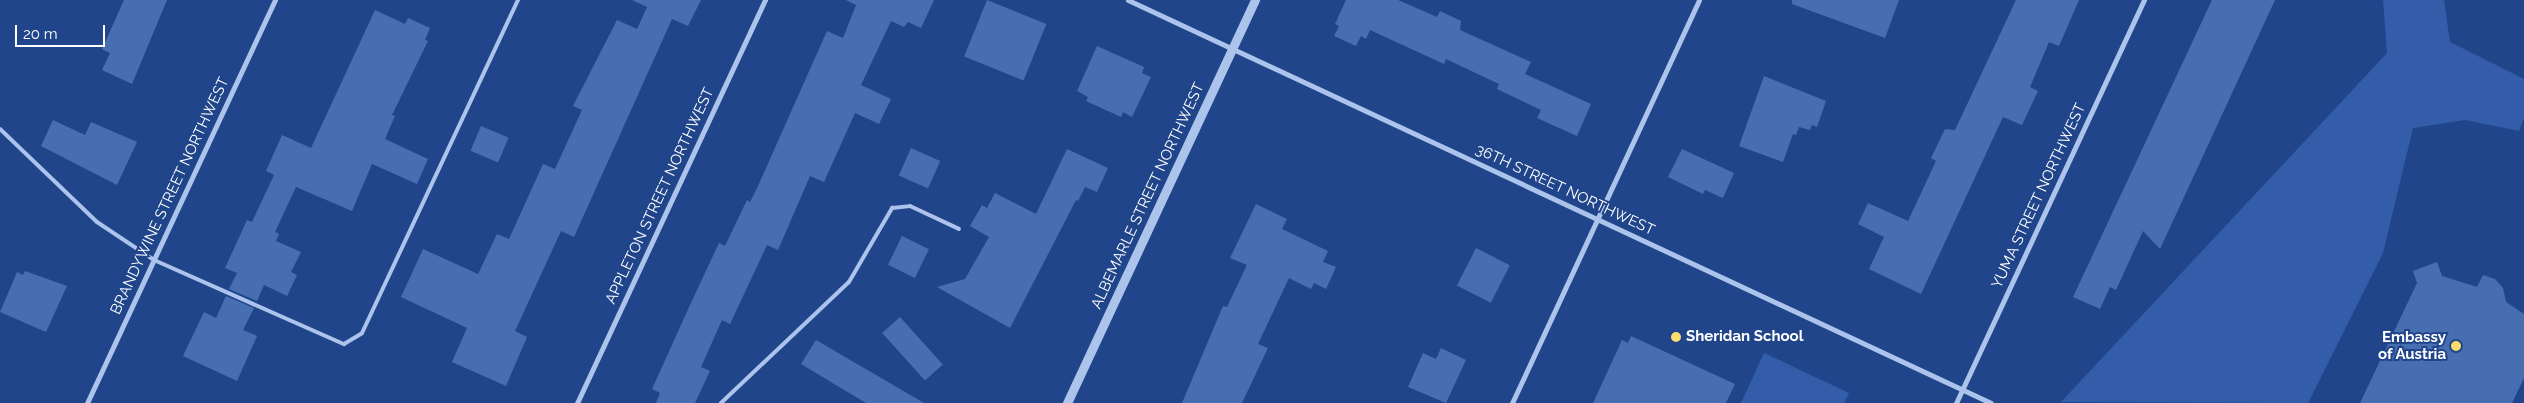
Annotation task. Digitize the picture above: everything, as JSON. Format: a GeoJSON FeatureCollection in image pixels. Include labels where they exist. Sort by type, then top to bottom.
{"type":"FeatureCollection","features":[{"type":"Feature","properties":{"kind":"street","name":"BRANDYWINE STREET NORTHWEST"},"geometry":{"type":"LineString","coordinates":[[87,403],[275,0]]}},
{"type":"Feature","properties":{"kind":"street","name":"APPLETON STREET NORTHWEST"},"geometry":{"type":"LineString","coordinates":[[577,403],[765,0]]}},
{"type":"Feature","properties":{"kind":"street","name":"36TH STREET NORTHWEST"},"geometry":{"type":"LineString","coordinates":[[1128,0],[1991,403]]}},
{"type":"Feature","properties":{"kind":"street","name":"ALBEMARLE STREET NORTHWEST"},"geometry":{"type":"LineString","coordinates":[[1067,403],[1255,0]]}},
{"type":"Feature","properties":{"kind":"street"},"geometry":{"type":"LineString","coordinates":[[1512,403],[1699,0]]}},
{"type":"Feature","properties":{"kind":"street","name":"YUMA STREET NORTHWEST"},"geometry":{"type":"LineString","coordinates":[[1956,403],[2144,0]]}},
{"type":"Feature","properties":{"kind":"lane"},"geometry":{"type":"LineString","coordinates":[[0,129],[97,222],[154,260],[344,344],[362,333],[518,0]]}},
{"type":"Feature","properties":{"kind":"lane"},"geometry":{"type":"LineString","coordinates":[[721,403],[849,282],[892,208],[910,206],[959,230]]}},
{"type":"Feature","properties":{"kind":"shaded area"},"geometry":{"type":"Polygon","coordinates":[[[2383,0],[2444,0],[2450,42],[2524,79],[2524,118],[2519,131],[2465,120],[2413,128],[2383,253],[2308,403],[2061,402],[2387,53],[2383,0]]]}},
{"type":"Feature","properties":{"kind":"shaded area"},"geometry":{"type":"Polygon","coordinates":[[[1764,353],[1849,393],[1844,403],[1741,403],[1764,353]]]}},
{"type":"Feature","properties":{"kind":"building"},"geometry":{"type":"Polygon","coordinates":[[[124,0],[167,0],[132,84],[102,70],[110,53],[102,49],[124,0]]]}},
{"type":"Feature","properties":{"kind":"building"},"geometry":{"type":"Polygon","coordinates":[[[632,0],[701,0],[688,26],[672,19],[574,237],[561,231],[515,331],[527,337],[506,386],[452,362],[467,328],[401,297],[423,249],[478,274],[497,234],[509,239],[543,164],[555,169],[582,110],[573,106],[617,20],[637,29],[647,7],[632,0]]]}},
{"type":"Feature","properties":{"kind":"building"},"geometry":{"type":"Polygon","coordinates":[[[846,0],[934,0],[921,28],[908,22],[904,27],[891,21],[861,85],[891,99],[879,124],[855,113],[824,182],[810,176],[778,250],[767,245],[730,324],[722,320],[701,367],[710,371],[695,403],[656,403],[660,393],[652,389],[690,305],[719,243],[725,246],[747,200],[750,202],[758,186],[827,31],[843,38],[856,5],[846,0]]]}},
{"type":"Feature","properties":{"kind":"building"},"geometry":{"type":"Polygon","coordinates":[[[987,0],[1046,24],[1023,81],[964,57],[987,0]]]}},
{"type":"Feature","properties":{"kind":"building"},"geometry":{"type":"Polygon","coordinates":[[[1346,0],[1398,0],[1437,17],[1440,11],[1461,21],[1460,30],[1531,62],[1525,74],[1591,104],[1577,136],[1537,118],[1541,110],[1497,89],[1499,84],[1446,59],[1444,64],[1370,30],[1366,39],[1361,36],[1356,46],[1334,36],[1339,26],[1335,24],[1346,0]]]}},
{"type":"Feature","properties":{"kind":"building"},"geometry":{"type":"Polygon","coordinates":[[[1792,0],[1899,0],[1885,38],[1792,4],[1792,0]]]}},
{"type":"Feature","properties":{"kind":"building"},"geometry":{"type":"Polygon","coordinates":[[[2016,0],[2079,0],[2059,46],[2049,42],[2030,87],[2038,91],[2022,125],[2003,117],[1921,294],[1869,269],[1884,237],[1858,224],[1868,203],[1908,221],[1936,161],[1931,158],[1945,129],[1955,130],[2016,0]]]}},
{"type":"Feature","properties":{"kind":"building"},"geometry":{"type":"Polygon","coordinates":[[[2212,0],[2275,0],[2160,249],[2143,231],[2116,290],[2110,287],[2100,309],[2073,297],[2212,0]]]}},
{"type":"Feature","properties":{"kind":"building"},"geometry":{"type":"Polygon","coordinates":[[[375,10],[405,24],[408,18],[430,28],[425,40],[428,41],[392,115],[395,116],[385,139],[428,159],[417,184],[372,164],[352,211],[296,187],[275,232],[279,234],[276,241],[301,252],[291,272],[297,275],[287,296],[264,285],[257,301],[229,289],[237,273],[225,268],[247,220],[252,222],[274,175],[266,171],[282,135],[311,148],[375,10]]]}},
{"type":"Feature","properties":{"kind":"building"},"geometry":{"type":"Polygon","coordinates":[[[1097,46],[1144,67],[1142,73],[1151,77],[1132,117],[1123,112],[1121,117],[1086,101],[1088,97],[1077,91],[1097,46]]]}},
{"type":"Feature","properties":{"kind":"building"},"geometry":{"type":"Polygon","coordinates":[[[1764,76],[1826,101],[1817,127],[1812,125],[1810,130],[1799,127],[1796,135],[1793,134],[1783,162],[1739,146],[1764,76]]]}},
{"type":"Feature","properties":{"kind":"building"},"geometry":{"type":"Polygon","coordinates":[[[53,120],[85,135],[91,122],[137,142],[117,185],[41,146],[53,120]]]}},
{"type":"Feature","properties":{"kind":"building"},"geometry":{"type":"Polygon","coordinates":[[[481,126],[509,138],[498,163],[470,151],[481,126]]]}},
{"type":"Feature","properties":{"kind":"building"},"geometry":{"type":"Polygon","coordinates":[[[911,148],[940,161],[928,188],[899,175],[911,148]]]}},
{"type":"Feature","properties":{"kind":"building"},"geometry":{"type":"Polygon","coordinates":[[[1067,149],[1108,168],[1097,192],[1085,187],[1078,201],[1076,200],[1010,328],[937,287],[965,279],[989,237],[970,226],[982,205],[987,208],[995,193],[1036,214],[1067,149]]]}},
{"type":"Feature","properties":{"kind":"building"},"geometry":{"type":"Polygon","coordinates":[[[1682,149],[1734,173],[1723,198],[1705,190],[1703,194],[1668,177],[1682,149]]]}},
{"type":"Feature","properties":{"kind":"building"},"geometry":{"type":"Polygon","coordinates":[[[1256,204],[1287,219],[1282,229],[1328,251],[1323,262],[1336,267],[1326,289],[1314,283],[1311,289],[1289,278],[1258,344],[1268,348],[1242,403],[1182,403],[1223,306],[1227,307],[1247,265],[1230,258],[1256,204]]]}},
{"type":"Feature","properties":{"kind":"building"},"geometry":{"type":"Polygon","coordinates":[[[902,236],[929,249],[915,278],[888,265],[902,236]]]}},
{"type":"Feature","properties":{"kind":"building"},"geometry":{"type":"Polygon","coordinates":[[[1476,248],[1510,265],[1491,303],[1457,285],[1476,248]]]}},
{"type":"Feature","properties":{"kind":"building","name":"Embassy of Austria"},"geometry":{"type":"Polygon","coordinates":[[[2437,262],[2442,276],[2477,287],[2483,275],[2495,279],[2503,288],[2506,302],[2524,314],[2524,378],[2512,403],[2360,403],[2417,283],[2413,271],[2437,262]]]}},
{"type":"Feature","properties":{"kind":"building"},"geometry":{"type":"Polygon","coordinates":[[[25,271],[67,286],[46,332],[0,312],[17,272],[23,275],[25,271]]]}},
{"type":"Feature","properties":{"kind":"building"},"geometry":{"type":"Polygon","coordinates":[[[226,296],[254,308],[243,330],[257,336],[237,381],[183,356],[204,312],[216,318],[226,296]]]}},
{"type":"Feature","properties":{"kind":"building"},"geometry":{"type":"Polygon","coordinates":[[[900,317],[943,365],[925,381],[882,333],[900,317]]]}},
{"type":"Feature","properties":{"kind":"building"},"geometry":{"type":"Polygon","coordinates":[[[1631,336],[1735,384],[1726,403],[1593,403],[1622,340],[1628,343],[1631,336]]]}},
{"type":"Feature","properties":{"kind":"building"},"geometry":{"type":"Polygon","coordinates":[[[816,340],[924,403],[866,403],[801,364],[816,340]]]}},
{"type":"Feature","properties":{"kind":"building"},"geometry":{"type":"Polygon","coordinates":[[[1441,348],[1466,360],[1446,403],[1408,387],[1423,353],[1436,359],[1441,348]]]}},
{"type":"Feature","properties":{"kind":"place","name":"Sheridan School"},"geometry":{"type":"Point","coordinates":[1676,337]}},
{"type":"Feature","properties":{"kind":"place","name":"Embassy of Austria"},"geometry":{"type":"Point","coordinates":[2456,346]}}]}
